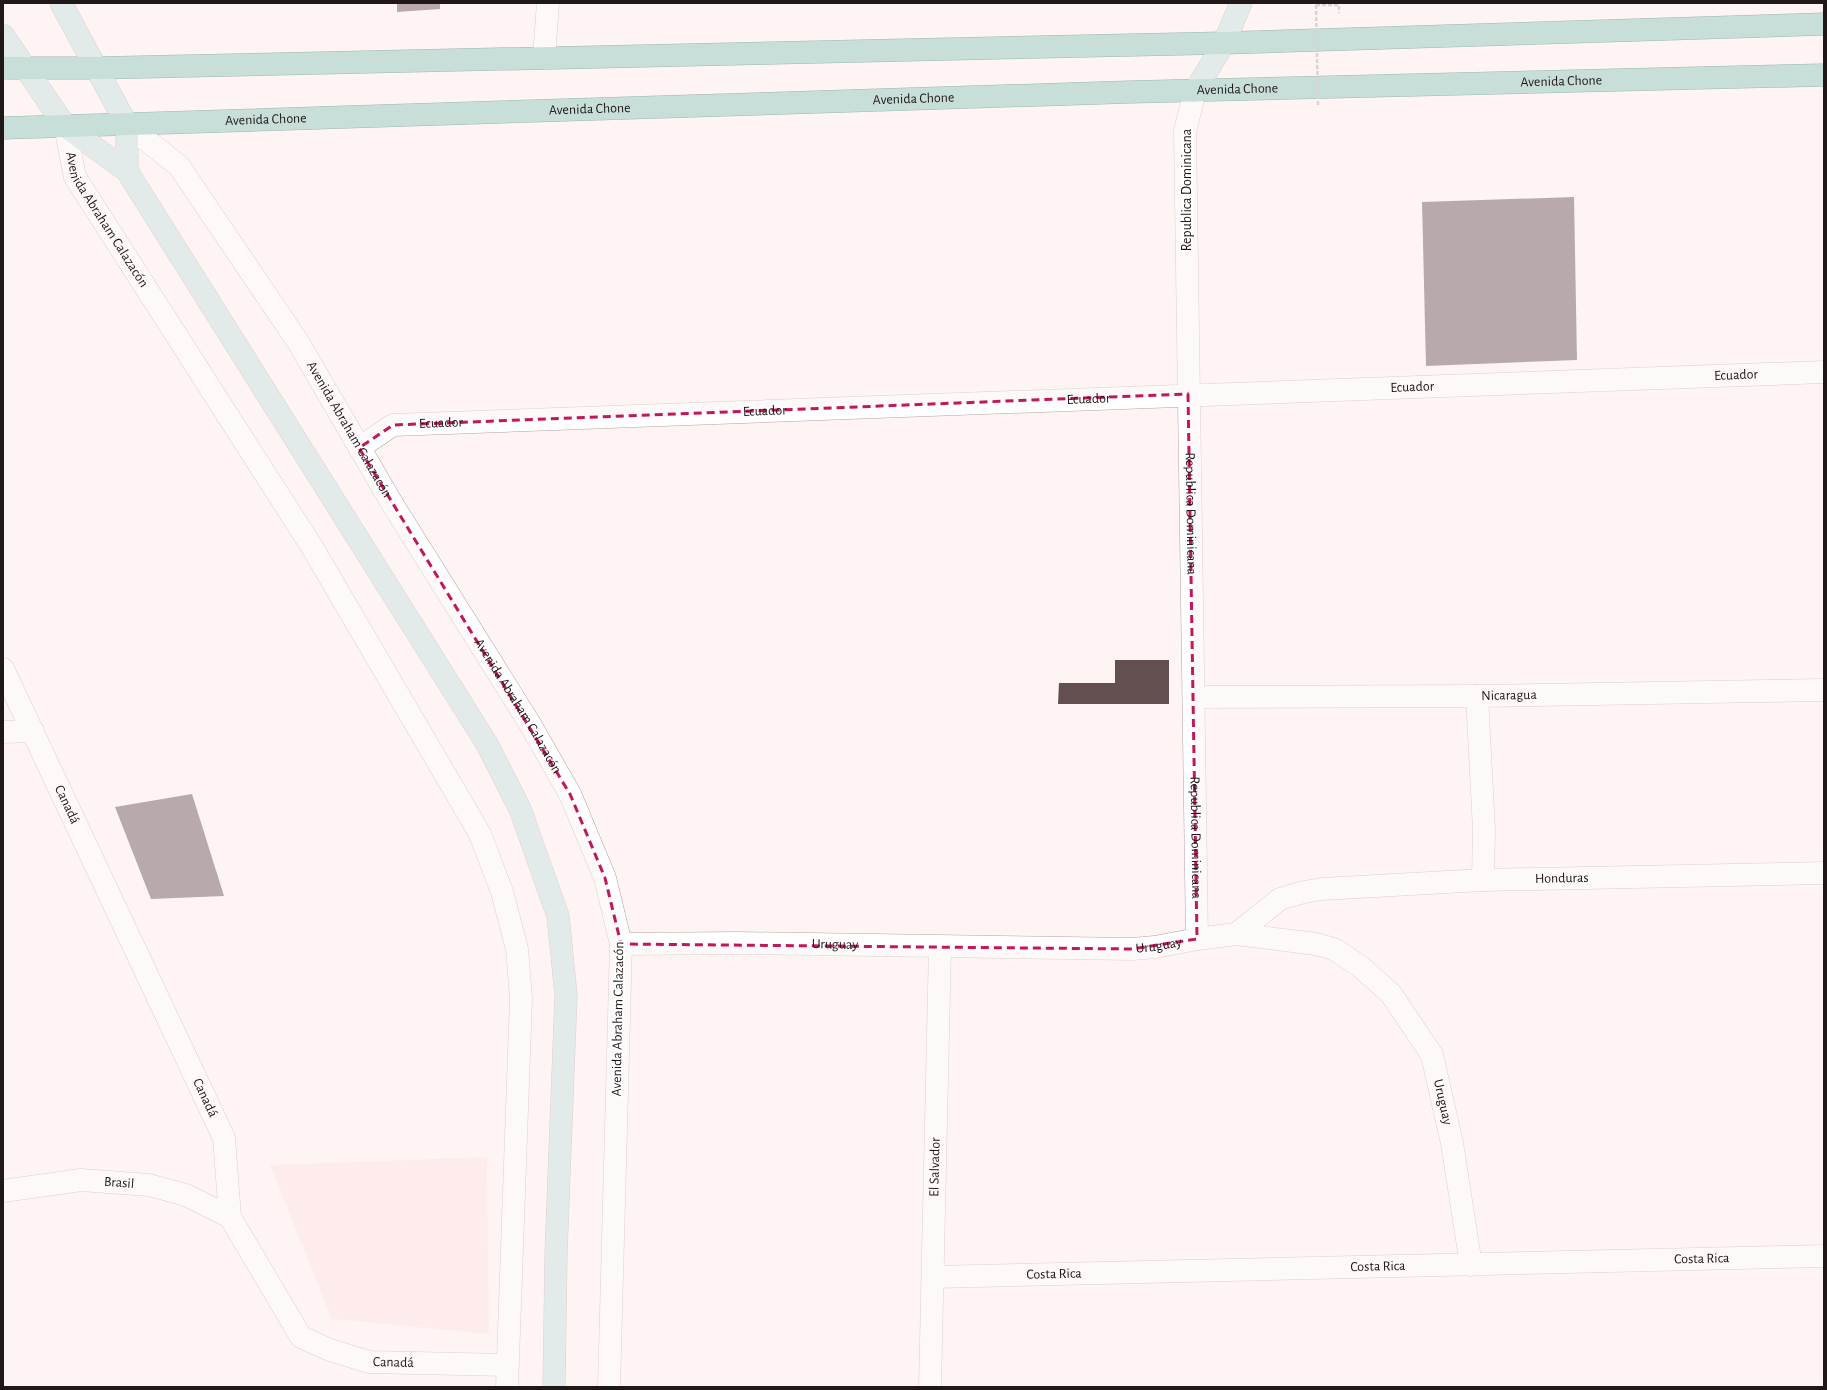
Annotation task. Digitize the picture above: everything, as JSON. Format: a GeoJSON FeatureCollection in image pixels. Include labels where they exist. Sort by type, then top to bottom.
{"type":"FeatureCollection","features":[{"type":"Feature","properties":{"kind":"main road","name":"Avenida Abraham Calazacón"},"geometry":{"type":"LineString","coordinates":[[61,3],[127,125],[127,171]]}},
{"type":"Feature","properties":{"kind":"main road"},"geometry":{"type":"LineString","coordinates":[[1195,91],[1224,43],[1241,3]]}},
{"type":"Feature","properties":{"kind":"main road"},"geometry":{"type":"LineString","coordinates":[[13,68],[97,68],[1224,43],[1824,24]]}},
{"type":"Feature","properties":{"kind":"main road","name":"Avenida Abraham Calazacón"},"geometry":{"type":"LineString","coordinates":[[3,35],[13,68],[65,126],[127,171],[487,744],[520,809],[549,886],[558,916],[566,995],[556,1254],[554,1387]]}},
{"type":"Feature","properties":{"kind":"main road","name":"Avenida Chone"},"geometry":{"type":"LineString","coordinates":[[3,128],[1195,91],[1824,75]]}},
{"type":"Feature","properties":{"kind":"street"},"geometry":{"type":"LineString","coordinates":[[544,57],[548,3]]}},
{"type":"Feature","properties":{"kind":"street","name":"Republica Dominicana"},"geometry":{"type":"LineString","coordinates":[[1195,91],[1185,131],[1188,394],[1195,697],[1197,938]]}},
{"type":"Feature","properties":{"kind":"street","name":"Avenida Abraham Calazacón"},"geometry":{"type":"LineString","coordinates":[[127,125],[179,166],[298,342],[393,505],[530,724],[570,794],[604,878],[621,944],[609,1387]]}},
{"type":"Feature","properties":{"kind":"street","name":"Avenida Abraham Calazacón"},"geometry":{"type":"LineString","coordinates":[[65,126],[75,177],[312,547],[480,834],[502,892],[517,949],[520,998],[507,1387]]}},
{"type":"Feature","properties":{"kind":"street","name":"Ecuador"},"geometry":{"type":"LineString","coordinates":[[359,448],[393,425],[1188,394],[1824,372]]}},
{"type":"Feature","properties":{"kind":"street","name":"Canadá"},"geometry":{"type":"LineString","coordinates":[[3,669],[224,1138],[230,1217],[301,1337],[330,1350],[369,1362],[507,1365]]}},
{"type":"Feature","properties":{"kind":"street","name":"Nicaragua"},"geometry":{"type":"LineString","coordinates":[[1195,697],[1477,696],[1824,690]]}},
{"type":"Feature","properties":{"kind":"street"},"geometry":{"type":"LineString","coordinates":[[1477,696],[1484,830],[1483,880]]}},
{"type":"Feature","properties":{"kind":"street"},"geometry":{"type":"LineString","coordinates":[[3,732],[33,731]]}},
{"type":"Feature","properties":{"kind":"street","name":"Honduras"},"geometry":{"type":"LineString","coordinates":[[1236,934],[1280,899],[1304,892],[1330,889],[1483,880],[1824,873]]}},
{"type":"Feature","properties":{"kind":"street","name":"Uruguay"},"geometry":{"type":"LineString","coordinates":[[621,944],[738,943],[940,948],[1132,949],[1155,947],[1197,938],[1236,934],[1316,944],[1334,949],[1361,967],[1391,994],[1432,1055],[1452,1143],[1471,1265]]}},
{"type":"Feature","properties":{"kind":"street","name":"El Salvador"},"geometry":{"type":"LineString","coordinates":[[930,1387],[940,948]]}},
{"type":"Feature","properties":{"kind":"street","name":"Brasil"},"geometry":{"type":"LineString","coordinates":[[3,1191],[81,1180],[149,1185],[186,1195],[230,1217]]}},
{"type":"Feature","properties":{"kind":"street","name":"Costa Rica"},"geometry":{"type":"LineString","coordinates":[[933,1277],[1824,1256]]}},
{"type":"Feature","properties":{"kind":"path"},"geometry":{"type":"LineString","coordinates":[[1318,107],[1316,5],[1339,5]]}},
{"type":"Feature","properties":{"kind":"highlighted area"},"geometry":{"type":"Polygon","coordinates":[[[1188,394],[1197,939],[1132,949],[621,944],[605,878],[570,794],[359,448],[393,425],[1188,394]]]}},
{"type":"Feature","properties":{"kind":"shaded area"},"geometry":{"type":"Polygon","coordinates":[[[487,1157],[489,1334],[332,1319],[270,1165],[487,1157]]]}},
{"type":"Feature","properties":{"kind":"building"},"geometry":{"type":"Polygon","coordinates":[[[397,3],[440,3],[440,9],[397,12],[397,3]]]}},
{"type":"Feature","properties":{"kind":"building"},"geometry":{"type":"Polygon","coordinates":[[[1574,197],[1577,360],[1426,366],[1422,202],[1574,197]]]}},
{"type":"Feature","properties":{"kind":"building"},"geometry":{"type":"Polygon","coordinates":[[[1115,660],[1169,660],[1169,704],[1058,704],[1059,683],[1115,683],[1115,660]]]}},
{"type":"Feature","properties":{"kind":"building"},"geometry":{"type":"Polygon","coordinates":[[[192,794],[224,896],[151,899],[115,807],[192,794]]]}}]}
